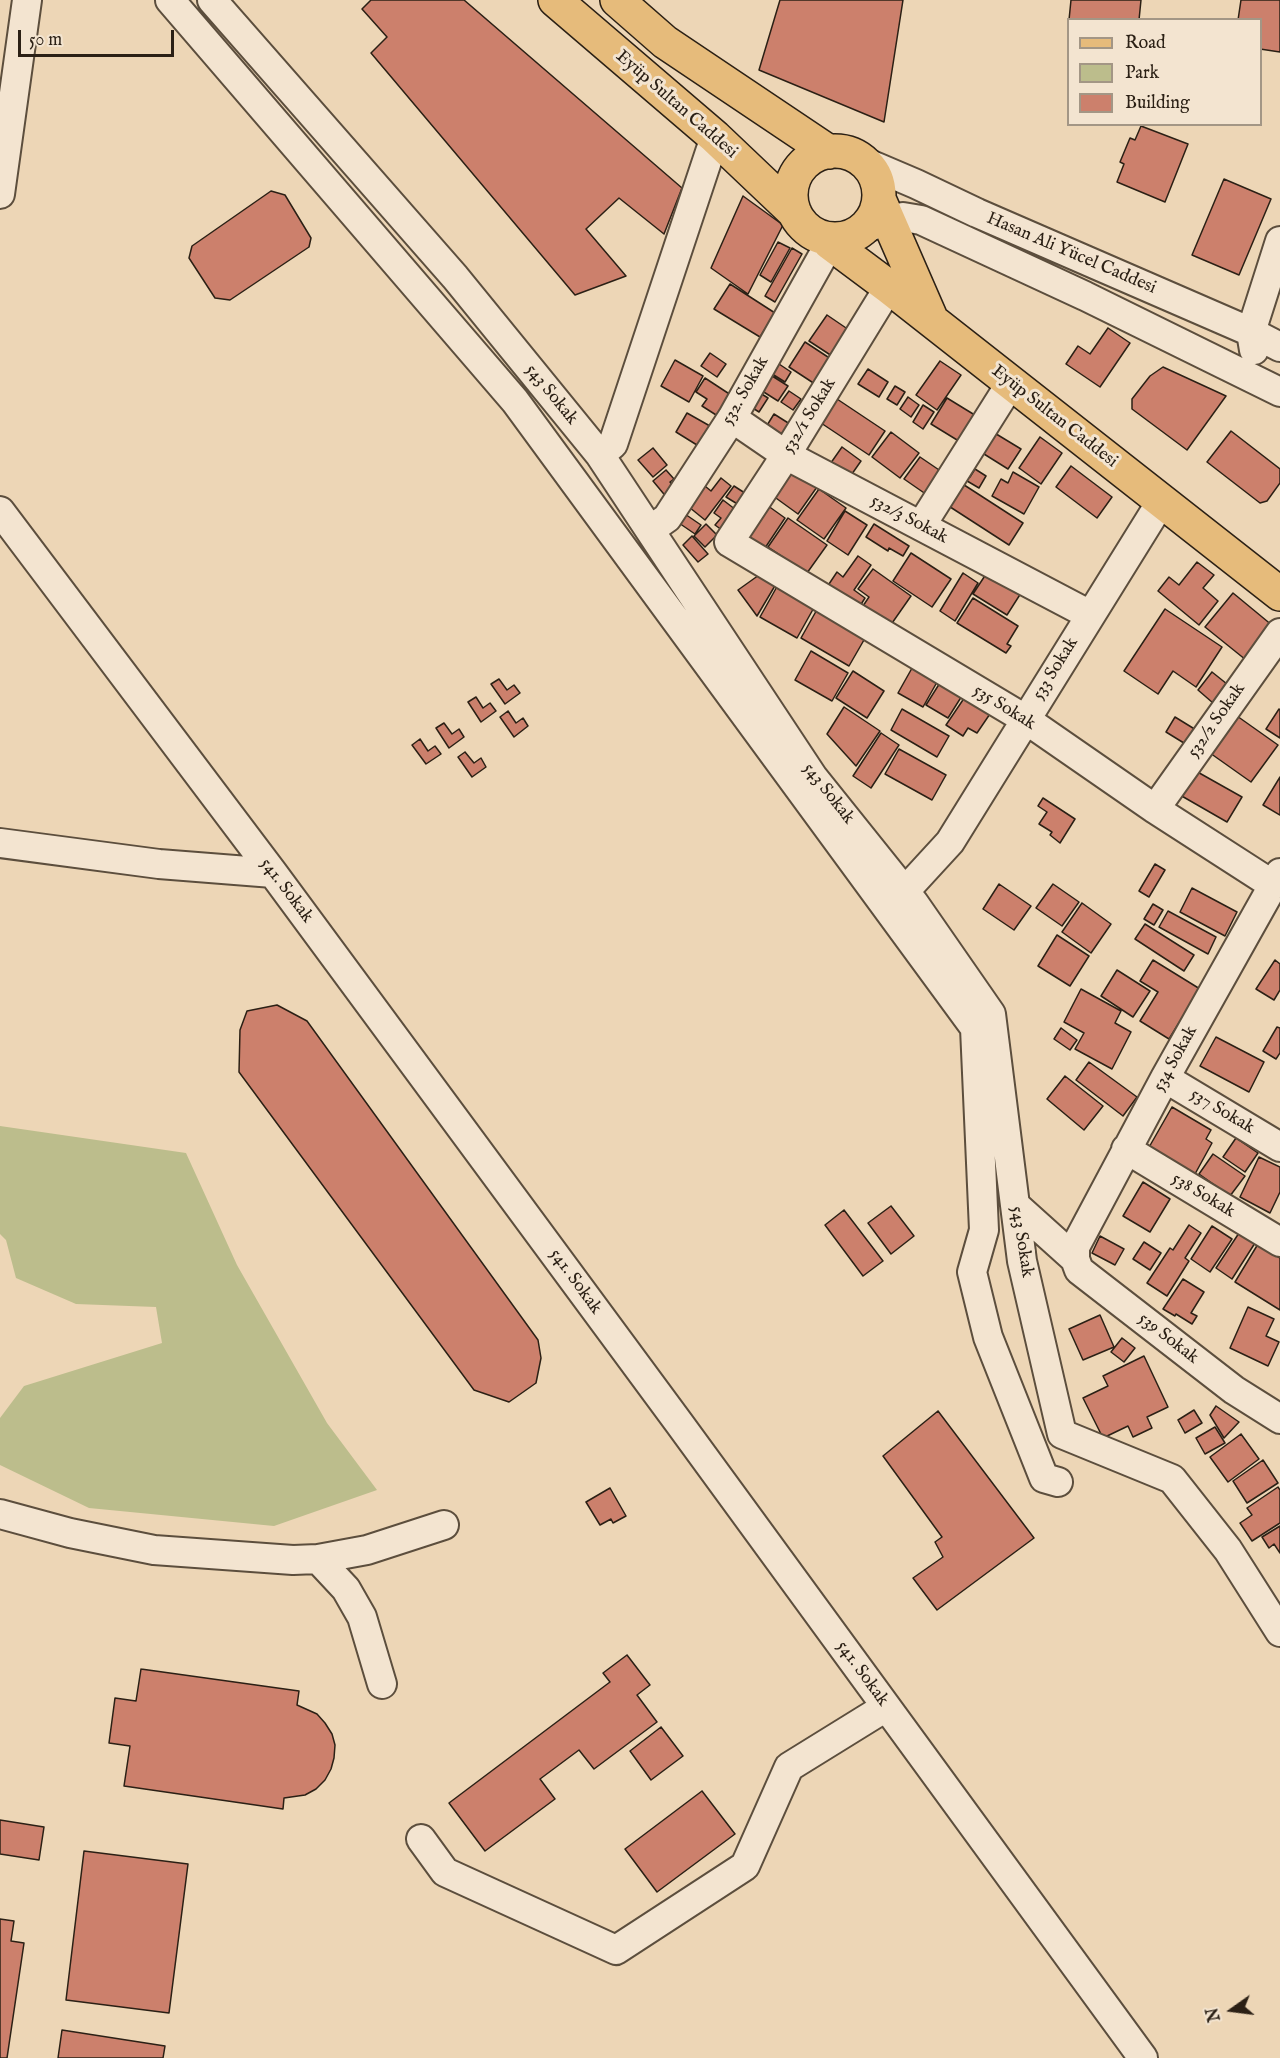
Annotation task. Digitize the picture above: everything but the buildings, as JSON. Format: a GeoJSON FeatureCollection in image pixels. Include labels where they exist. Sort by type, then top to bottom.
{"type":"FeatureCollection","features":[{"type":"Feature","properties":{"kind":"main road","name":"Eyüp Sultan Caddesi"},"geometry":{"type":"LineString","coordinates":[[555,0],[715,137],[795,213]]}},
{"type":"Feature","properties":{"kind":"main road"},"geometry":{"type":"LineString","coordinates":[[617,0],[665,42],[829,152]]}},
{"type":"Feature","properties":{"kind":"main road"},"geometry":{"type":"LineString","coordinates":[[876,216],[856,234],[842,239],[829,241],[814,234],[802,225],[791,199],[792,185],[798,171],[808,161],[829,152],[849,153],[872,171],[878,184],[876,216],[932,321]]}},
{"type":"Feature","properties":{"kind":"main road","name":"Eyüp Sultan Caddesi"},"geometry":{"type":"LineString","coordinates":[[829,241],[1280,594]]}},
{"type":"Feature","properties":{"kind":"street"},"geometry":{"type":"LineString","coordinates":[[0,194],[27,0]]}},
{"type":"Feature","properties":{"kind":"street"},"geometry":{"type":"LineString","coordinates":[[170,0],[515,401],[975,1028],[984,1230],[972,1272],[988,1337],[1044,1478],[1058,1482]]}},
{"type":"Feature","properties":{"kind":"street","name":"543 Sokak"},"geometry":{"type":"LineString","coordinates":[[212,0],[455,277],[600,455],[813,777],[905,891],[991,1014],[1022,1261],[1062,1434],[1172,1479],[1228,1550],[1280,1632]]}},
{"type":"Feature","properties":{"kind":"street"},"geometry":{"type":"LineString","coordinates":[[600,455],[613,444],[715,137]]}},
{"type":"Feature","properties":{"kind":"street","name":"Hasan Ali Yücel Caddesi"},"geometry":{"type":"LineString","coordinates":[[862,161],[1251,332],[1280,347]]}},
{"type":"Feature","properties":{"kind":"street"},"geometry":{"type":"LineString","coordinates":[[876,216],[921,220],[1269,387]]}},
{"type":"Feature","properties":{"kind":"street","name":"532. Sokak"},"geometry":{"type":"LineString","coordinates":[[650,530],[667,518],[732,418],[829,241]]}},
{"type":"Feature","properties":{"kind":"street"},"geometry":{"type":"LineString","coordinates":[[1269,387],[1251,332],[1280,241]]}},
{"type":"Feature","properties":{"kind":"street","name":"532/1 Sokak"},"geometry":{"type":"LineString","coordinates":[[729,542],[890,287]]}},
{"type":"Feature","properties":{"kind":"street"},"geometry":{"type":"LineString","coordinates":[[1269,387],[1280,353]]}},
{"type":"Feature","properties":{"kind":"street"},"geometry":{"type":"LineString","coordinates":[[921,526],[1011,382]]}},
{"type":"Feature","properties":{"kind":"street","name":"532/3 Sokak"},"geometry":{"type":"LineString","coordinates":[[732,418],[786,455],[1090,615]]}},
{"type":"Feature","properties":{"kind":"street","name":"533 Sokak"},"geometry":{"type":"LineString","coordinates":[[905,891],[950,842],[1161,501]]}},
{"type":"Feature","properties":{"kind":"street","name":"541. Sokak"},"geometry":{"type":"LineString","coordinates":[[0,511],[273,873],[1143,2058]]}},
{"type":"Feature","properties":{"kind":"street","name":"535 Sokak"},"geometry":{"type":"LineString","coordinates":[[729,542],[1024,719],[1155,809],[1276,879]]}},
{"type":"Feature","properties":{"kind":"street","name":"532/2 Sokak"},"geometry":{"type":"LineString","coordinates":[[1155,809],[1280,633]]}},
{"type":"Feature","properties":{"kind":"street"},"geometry":{"type":"LineString","coordinates":[[0,843],[159,864],[273,873]]}},
{"type":"Feature","properties":{"kind":"street","name":"534 Sokak"},"geometry":{"type":"LineString","coordinates":[[1075,1253],[1126,1149],[1276,879]]}},
{"type":"Feature","properties":{"kind":"street","name":"537 Sokak"},"geometry":{"type":"LineString","coordinates":[[1165,1078],[1280,1147]]}},
{"type":"Feature","properties":{"kind":"street","name":"538 Sokak"},"geometry":{"type":"LineString","coordinates":[[1126,1149],[1280,1242]]}},
{"type":"Feature","properties":{"kind":"street","name":"539 Sokak"},"geometry":{"type":"LineString","coordinates":[[1015,1205],[1075,1253],[1079,1270],[1234,1390],[1280,1419]]}},
{"type":"Feature","properties":{"kind":"street"},"geometry":{"type":"LineString","coordinates":[[0,1514],[70,1533],[154,1550],[293,1560],[318,1559],[367,1550],[444,1525]]}},
{"type":"Feature","properties":{"kind":"street"},"geometry":{"type":"LineString","coordinates":[[318,1559],[346,1589],[362,1617],[382,1684]]}},
{"type":"Feature","properties":{"kind":"street"},"geometry":{"type":"LineString","coordinates":[[421,1839],[445,1872],[616,1950],[745,1866],[789,1767],[886,1707]]}},
{"type":"Feature","properties":{"kind":"green space"},"geometry":{"type":"Polygon","coordinates":[[[0,1126],[186,1153],[237,1265],[327,1423],[377,1490],[274,1526],[89,1508],[0,1465],[0,1418],[24,1386],[162,1343],[156,1307],[76,1304],[16,1278],[6,1240],[0,1234],[0,1126]]]}}]}
